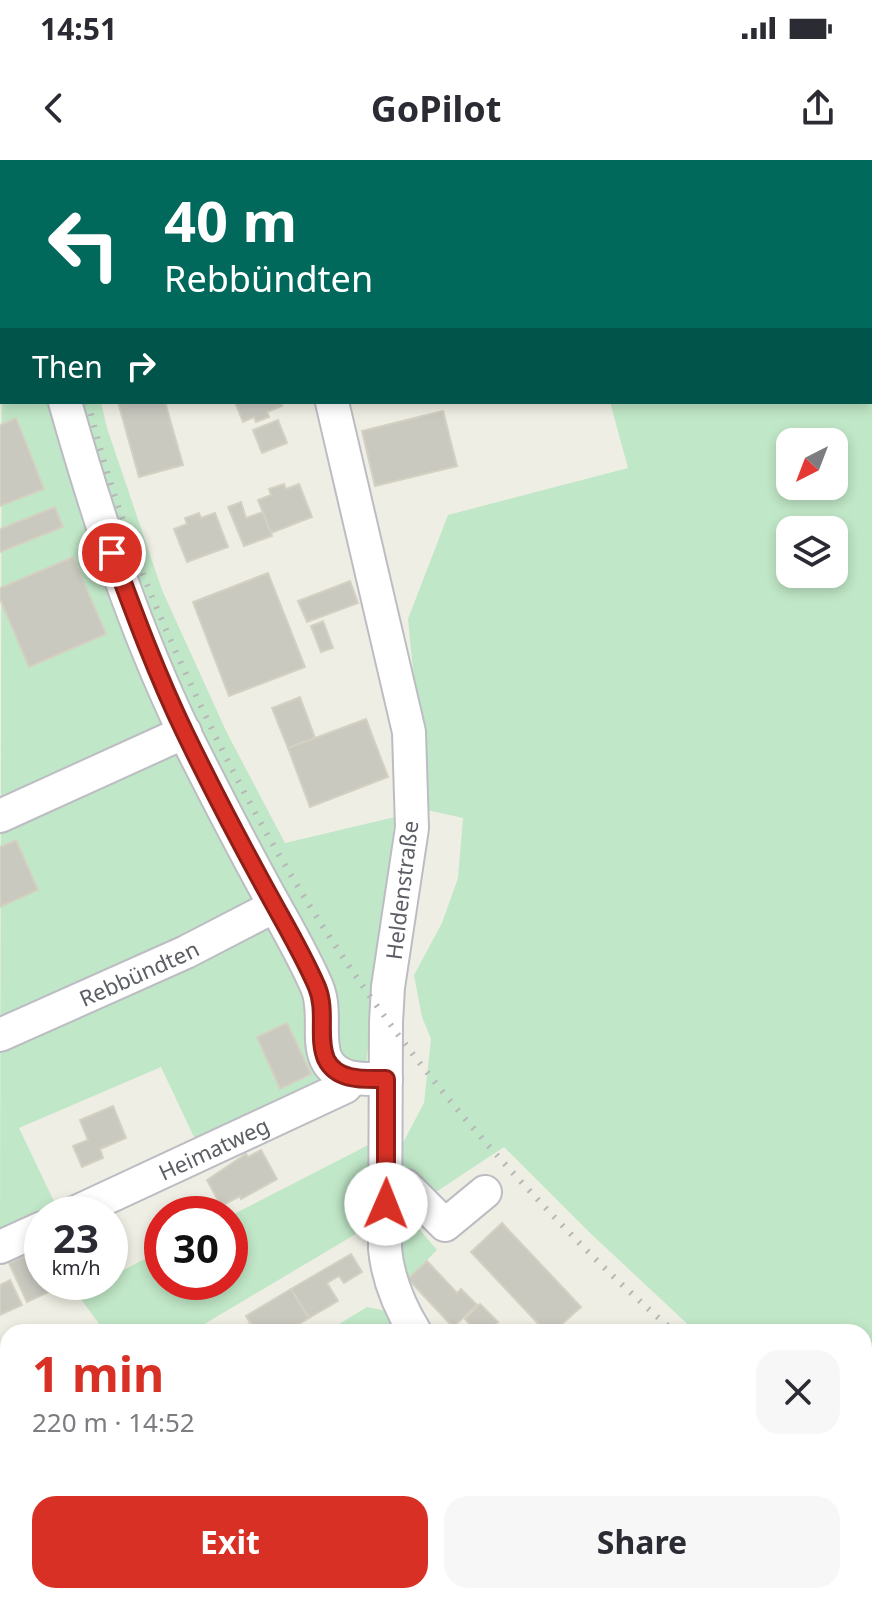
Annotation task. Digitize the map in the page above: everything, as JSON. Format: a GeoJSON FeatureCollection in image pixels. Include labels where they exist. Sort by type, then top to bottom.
{"type":"FeatureCollection","features":[{"type":"Feature","properties":{"kind":"street"},"geometry":{"type":"LineString","coordinates":[[66,404],[94,504],[139,626],[185,732],[318,990],[324,1008],[323,1039],[327,1060],[341,1073],[353,1078],[386,1079]]}},
{"type":"Feature","properties":{"kind":"street","name":"Heldenstraße"},"geometry":{"type":"LineString","coordinates":[[332,404],[409,732],[412,828],[388,987],[385,1249],[387,1271],[410,1324]]}},
{"type":"Feature","properties":{"kind":"street"},"geometry":{"type":"LineString","coordinates":[[0,816],[185,732]]}},
{"type":"Feature","properties":{"kind":"street","name":"Rebbündten"},"geometry":{"type":"LineString","coordinates":[[0,1035],[186,952],[275,906]]}},
{"type":"Feature","properties":{"kind":"street","name":"Heimatweg"},"geometry":{"type":"LineString","coordinates":[[111,1196],[345,1087],[353,1078]]}},
{"type":"Feature","properties":{"kind":"street"},"geometry":{"type":"LineString","coordinates":[[387,1181],[406,1186],[445,1225],[485,1192]]}},
{"type":"Feature","properties":{"kind":"street"},"geometry":{"type":"LineString","coordinates":[[0,1247],[24,1236]]}},
{"type":"Feature","properties":{"kind":"green space"},"geometry":{"type":"Polygon","coordinates":[[[2,404],[101,404],[162,590],[227,733],[285,843],[395,817],[366,1065],[202,1154],[161,1067],[19,1128],[51,1196],[24,1196],[24,1228],[0,1247],[2,404]]]}},
{"type":"Feature","properties":{"kind":"green space"},"geometry":{"type":"Polygon","coordinates":[[[611,404],[872,404],[872,1324],[687,1324],[504,1147],[433,1194],[395,1158],[424,1103],[431,1039],[422,1017],[414,975],[442,923],[458,878],[463,818],[427,810],[408,619],[448,515],[628,468],[611,404]]]}},
{"type":"Feature","properties":{"kind":"green space"},"geometry":{"type":"Polygon","coordinates":[[[376,1141],[371,1225],[248,1298],[248,1207],[376,1141]]]}},
{"type":"Feature","properties":{"kind":"green space"},"geometry":{"type":"Polygon","coordinates":[[[401,1200],[412,1205],[406,1214],[437,1250],[408,1279],[400,1282],[401,1200]]]}},
{"type":"Feature","properties":{"kind":"green space"},"geometry":{"type":"Polygon","coordinates":[[[144,1259],[144,1300],[245,1300],[204,1324],[99,1324],[81,1300],[128,1300],[128,1268],[144,1259]]]}},
{"type":"Feature","properties":{"kind":"green space"},"geometry":{"type":"Polygon","coordinates":[[[367,1307],[387,1311],[394,1324],[339,1324],[367,1307]]]}},
{"type":"Feature","properties":{"kind":"building"},"geometry":{"type":"Polygon","coordinates":[[[119,404],[166,404],[183,465],[139,477],[119,404]]]}},
{"type":"Feature","properties":{"kind":"building"},"geometry":{"type":"Polygon","coordinates":[[[236,404],[282,404],[267,412],[269,417],[256,422],[254,417],[243,422],[236,404]]]}},
{"type":"Feature","properties":{"kind":"building"},"geometry":{"type":"Polygon","coordinates":[[[443,411],[457,466],[375,486],[362,431],[443,411]]]}},
{"type":"Feature","properties":{"kind":"building"},"geometry":{"type":"Polygon","coordinates":[[[16,418],[44,489],[0,506],[0,425],[16,418]]]}},
{"type":"Feature","properties":{"kind":"building"},"geometry":{"type":"Polygon","coordinates":[[[278,420],[287,443],[262,453],[253,430],[278,420]]]}},
{"type":"Feature","properties":{"kind":"building"},"geometry":{"type":"Polygon","coordinates":[[[284,484],[286,489],[299,484],[312,517],[271,533],[258,500],[271,495],[269,489],[284,484]]]}},
{"type":"Feature","properties":{"kind":"building"},"geometry":{"type":"Polygon","coordinates":[[[241,502],[246,518],[263,512],[272,536],[244,546],[228,507],[241,502]]]}},
{"type":"Feature","properties":{"kind":"building"},"geometry":{"type":"Polygon","coordinates":[[[55,507],[63,527],[0,552],[0,529],[55,507]]]}},
{"type":"Feature","properties":{"kind":"building"},"geometry":{"type":"Polygon","coordinates":[[[199,513],[201,518],[215,513],[228,547],[187,562],[174,529],[187,524],[185,518],[199,513]]]}},
{"type":"Feature","properties":{"kind":"building"},"geometry":{"type":"Polygon","coordinates":[[[73,557],[106,634],[29,667],[0,599],[0,588],[73,557]]]}},
{"type":"Feature","properties":{"kind":"building"},"geometry":{"type":"Polygon","coordinates":[[[268,573],[305,667],[229,696],[193,602],[268,573]]]}},
{"type":"Feature","properties":{"kind":"building"},"geometry":{"type":"Polygon","coordinates":[[[350,581],[358,603],[307,622],[298,601],[350,581]]]}},
{"type":"Feature","properties":{"kind":"building"},"geometry":{"type":"Polygon","coordinates":[[[323,621],[333,648],[321,652],[311,626],[323,621]]]}},
{"type":"Feature","properties":{"kind":"building"},"geometry":{"type":"Polygon","coordinates":[[[300,697],[315,738],[288,748],[272,708],[300,697]]]}},
{"type":"Feature","properties":{"kind":"building"},"geometry":{"type":"Polygon","coordinates":[[[366,719],[388,777],[310,807],[288,748],[366,719]]]}},
{"type":"Feature","properties":{"kind":"building"},"geometry":{"type":"Polygon","coordinates":[[[16,840],[38,890],[0,907],[0,847],[16,840]]]}},
{"type":"Feature","properties":{"kind":"building"},"geometry":{"type":"Polygon","coordinates":[[[287,1023],[311,1074],[280,1089],[257,1037],[287,1023]]]}},
{"type":"Feature","properties":{"kind":"building"},"geometry":{"type":"Polygon","coordinates":[[[113,1106],[126,1138],[100,1149],[103,1158],[82,1167],[73,1146],[88,1140],[80,1120],[113,1106]]]}},
{"type":"Feature","properties":{"kind":"building"},"geometry":{"type":"Polygon","coordinates":[[[261,1150],[277,1179],[246,1196],[216,1196],[207,1180],[246,1154],[248,1157],[261,1150]]]}},
{"type":"Feature","properties":{"kind":"building"},"geometry":{"type":"Polygon","coordinates":[[[502,1223],[581,1307],[562,1324],[538,1324],[471,1252],[502,1223]]]}},
{"type":"Feature","properties":{"kind":"building"},"geometry":{"type":"Polygon","coordinates":[[[351,1254],[362,1272],[344,1283],[339,1276],[327,1283],[338,1301],[309,1318],[291,1289],[351,1254]]]}},
{"type":"Feature","properties":{"kind":"building"},"geometry":{"type":"Polygon","coordinates":[[[24,1256],[24,1296],[9,1263],[24,1256]]]}},
{"type":"Feature","properties":{"kind":"building"},"geometry":{"type":"Polygon","coordinates":[[[427,1261],[457,1293],[461,1289],[477,1305],[456,1324],[450,1324],[408,1279],[427,1261]]]}},
{"type":"Feature","properties":{"kind":"building"},"geometry":{"type":"Polygon","coordinates":[[[10,1280],[22,1305],[0,1315],[0,1285],[10,1280]]]}},
{"type":"Feature","properties":{"kind":"building"},"geometry":{"type":"Polygon","coordinates":[[[291,1289],[309,1318],[299,1324],[251,1324],[246,1316],[291,1289]]]}},
{"type":"Feature","properties":{"kind":"building"},"geometry":{"type":"Polygon","coordinates":[[[480,1304],[498,1322],[470,1324],[465,1319],[480,1304]]]}},
{"type":"Feature","properties":{"kind":"railway"},"geometry":{"type":"LineString","coordinates":[[89,404],[118,507],[157,608],[220,745],[294,881],[379,1009],[476,1131],[581,1245],[666,1324]]}},
{"type":"Feature","properties":{"kind":"route"},"geometry":{"type":"LineString","coordinates":[[112,553],[139,626],[185,732],[318,990],[324,1008],[323,1039],[327,1060],[341,1073],[353,1078],[386,1079],[386,1204]]}}]}
